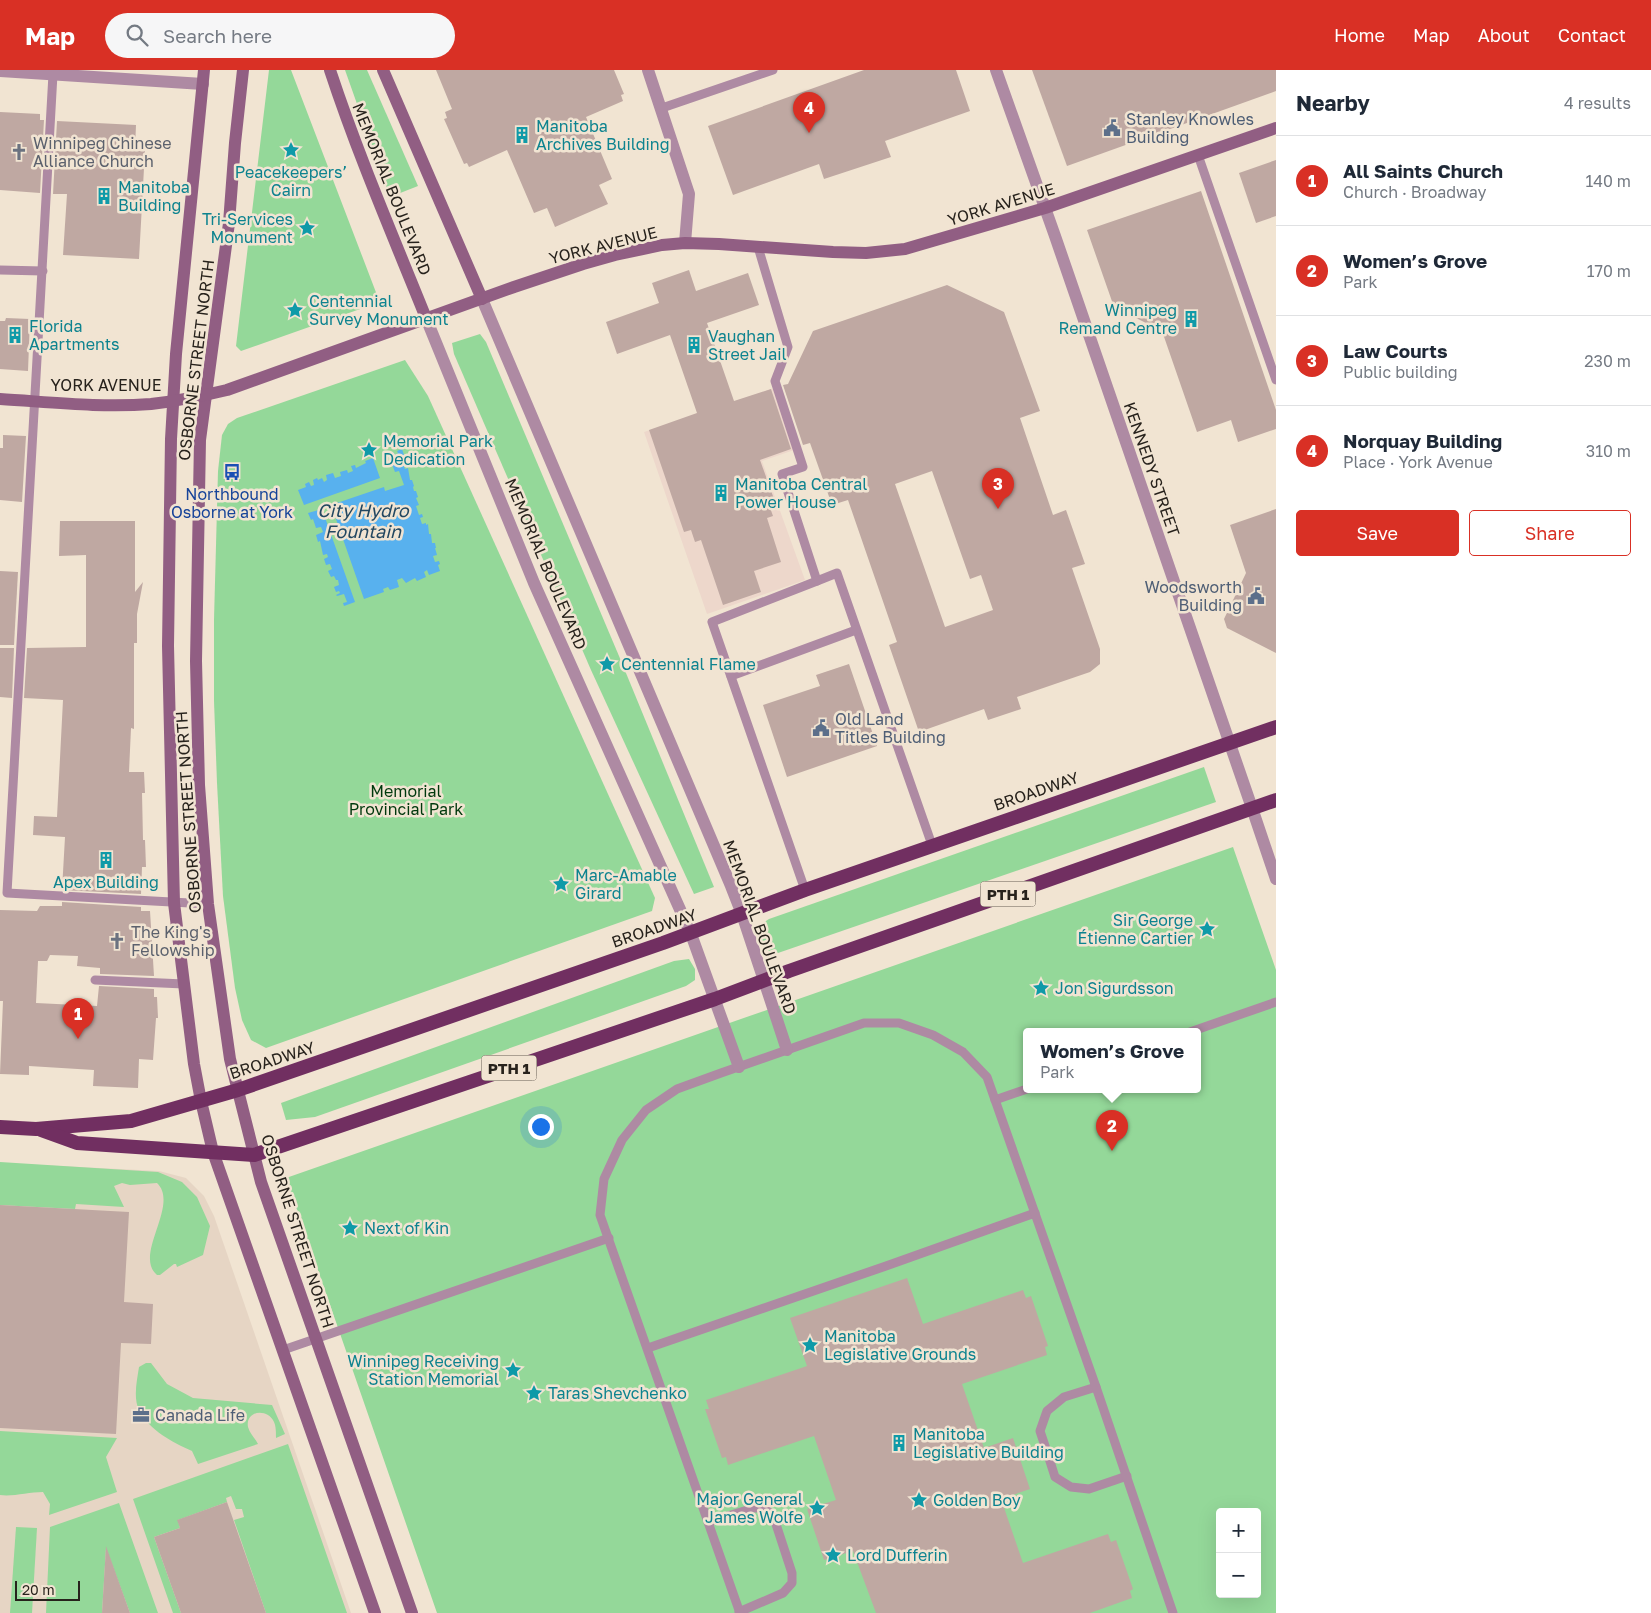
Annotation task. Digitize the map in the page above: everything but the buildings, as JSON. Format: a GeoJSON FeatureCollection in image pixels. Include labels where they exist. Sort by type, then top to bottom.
{"type":"FeatureCollection","features":[{"type":"Feature","properties":{"kind":"highway","name":"BROADWAY"},"geometry":{"type":"LineString","coordinates":[[0,1126],[36,1129],[131,1121],[238,1090],[691,934],[805,890],[932,845],[1276,727]]}},
{"type":"Feature","properties":{"kind":"highway","name":"BROADWAY"},"geometry":{"type":"LineString","coordinates":[[36,1129],[76,1143],[254,1155],[715,999],[764,980],[1276,800]]}},
{"type":"Feature","properties":{"kind":"main road","name":"OSBORNE STREET NORTH"},"geometry":{"type":"LineString","coordinates":[[204,70],[177,344],[171,439],[168,646],[174,903],[201,1101],[213,1152],[375,1613]]}},
{"type":"Feature","properties":{"kind":"main road","name":"OSBORNE STREET NORTH"},"geometry":{"type":"LineString","coordinates":[[243,70],[229,223],[200,440],[196,661],[199,785],[208,904],[230,1059],[261,1182],[412,1613]]}},
{"type":"Feature","properties":{"kind":"main road","name":"MEMORIAL BOULEVARD"},"geometry":{"type":"LineString","coordinates":[[330,70],[344,115],[426,318]]}},
{"type":"Feature","properties":{"kind":"main road","name":"MEMORIAL BOULEVARD"},"geometry":{"type":"LineString","coordinates":[[383,70],[482,299]]}},
{"type":"Feature","properties":{"kind":"main road","name":"YORK AVENUE"},"geometry":{"type":"LineString","coordinates":[[0,399],[102,404],[149,404],[206,395],[227,390],[557,272],[615,255],[662,245],[685,243],[866,253],[922,245],[1045,208],[1276,128]]}},
{"type":"Feature","properties":{"kind":"street"},"geometry":{"type":"LineString","coordinates":[[648,70],[689,194],[685,243]]}},
{"type":"Feature","properties":{"kind":"street","name":"KENNEDY STREET"},"geometry":{"type":"LineString","coordinates":[[996,70],[1276,879]]}},
{"type":"Feature","properties":{"kind":"street"},"geometry":{"type":"LineString","coordinates":[[0,71],[203,84]]}},
{"type":"Feature","properties":{"kind":"street","name":"MEMORIAL BOULEVARD"},"geometry":{"type":"LineString","coordinates":[[482,299],[742,914],[787,1050]]}},
{"type":"Feature","properties":{"kind":"street","name":"MEMORIAL BOULEVARD"},"geometry":{"type":"LineString","coordinates":[[426,318],[534,583],[691,934],[739,1067]]}},
{"type":"Feature","properties":{"kind":"lane"},"geometry":{"type":"LineString","coordinates":[[662,108],[773,70]]}},
{"type":"Feature","properties":{"kind":"lane"},"geometry":{"type":"LineString","coordinates":[[53,74],[36,401],[3,893],[208,904]]}},
{"type":"Feature","properties":{"kind":"lane"},"geometry":{"type":"LineString","coordinates":[[1198,155],[1276,380]]}},
{"type":"Feature","properties":{"kind":"lane"},"geometry":{"type":"LineString","coordinates":[[758,246],[788,348],[775,381],[803,467],[782,474],[817,581]]}},
{"type":"Feature","properties":{"kind":"lane"},"geometry":{"type":"LineString","coordinates":[[0,270],[43,271]]}},
{"type":"Feature","properties":{"kind":"lane"},"geometry":{"type":"LineString","coordinates":[[805,890],[712,622],[817,581],[837,574],[932,845]]}},
{"type":"Feature","properties":{"kind":"lane"},"geometry":{"type":"LineString","coordinates":[[731,676],[856,630]]}},
{"type":"Feature","properties":{"kind":"lane"},"geometry":{"type":"LineString","coordinates":[[95,980],[184,984]]}},
{"type":"Feature","properties":{"kind":"lane"},"geometry":{"type":"LineString","coordinates":[[1201,1028],[1276,1002]]}},
{"type":"Feature","properties":{"kind":"lane"},"geometry":{"type":"LineString","coordinates":[[708,1522],[754,1508],[764,1508],[773,1515],[792,1572],[792,1584],[783,1593],[740,1612],[708,1522],[648,1348],[600,1215],[604,1178],[622,1140],[646,1110],[677,1089],[864,1023],[899,1023],[934,1035],[963,1052],[987,1077],[1173,1613]]}},
{"type":"Feature","properties":{"kind":"lane"},"geometry":{"type":"LineString","coordinates":[[995,1100],[1023,1090]]}},
{"type":"Feature","properties":{"kind":"lane"},"geometry":{"type":"LineString","coordinates":[[648,1348],[1035,1213]]}},
{"type":"Feature","properties":{"kind":"lane"},"geometry":{"type":"LineString","coordinates":[[283,1350],[609,1238]]}},
{"type":"Feature","properties":{"kind":"lane"},"geometry":{"type":"LineString","coordinates":[[1096,1387],[1064,1397],[1047,1411],[1040,1432],[1055,1477],[1070,1487],[1089,1489],[1127,1476]]}},
{"type":"Feature","properties":{"kind":"shaded area","name":"Manitoba Central Power House"},"geometry":{"type":"Polygon","coordinates":[[[777,387],[797,449],[762,461],[805,580],[707,614],[644,432],[777,387]]]}},
{"type":"Feature","properties":{"kind":"shaded area","name":"Canada Life"},"geometry":{"type":"Polygon","coordinates":[[[0,1163],[159,1171],[186,1178],[204,1196],[214,1216],[351,1613],[0,1613],[0,1163]]]}},
{"type":"Feature","properties":{"kind":"green space"},"geometry":{"type":"Polygon","coordinates":[[[269,70],[291,70],[377,295],[366,300],[363,308],[241,351],[236,346],[269,70]]]}},
{"type":"Feature","properties":{"kind":"green space"},"geometry":{"type":"Polygon","coordinates":[[[345,70],[367,70],[418,186],[390,197],[345,70]]]}},
{"type":"Feature","properties":{"kind":"green space"},"geometry":{"type":"Polygon","coordinates":[[[480,334],[486,342],[619,656],[714,887],[694,894],[591,670],[454,354],[452,343],[480,334]]]}},
{"type":"Feature","properties":{"kind":"green space","name":"Memorial Provincial Park"},"geometry":{"type":"Polygon","coordinates":[[[405,360],[428,396],[655,898],[652,911],[266,1048],[251,1040],[242,1020],[235,988],[223,896],[214,701],[218,471],[222,435],[228,424],[237,418],[405,360]]]}},
{"type":"Feature","properties":{"kind":"green space"},"geometry":{"type":"Polygon","coordinates":[[[1204,767],[1216,802],[778,953],[767,950],[761,944],[759,935],[761,924],[769,919],[1204,767]]]}},
{"type":"Feature","properties":{"kind":"green space","name":"Manitoba Legislative Grounds"},"geometry":{"type":"Polygon","coordinates":[[[1233,847],[1276,970],[1276,1613],[437,1613],[286,1178],[1233,847]]]}},
{"type":"Feature","properties":{"kind":"green space"},"geometry":{"type":"Polygon","coordinates":[[[689,959],[695,969],[695,980],[686,986],[315,1117],[286,1120],[281,1103],[674,961],[689,959]]]}},
{"type":"Feature","properties":{"kind":"green space"},"geometry":{"type":"Polygon","coordinates":[[[0,1162],[158,1172],[182,1182],[197,1197],[210,1226],[203,1255],[177,1267],[174,1264],[160,1275],[157,1275],[151,1266],[150,1255],[163,1204],[163,1192],[157,1183],[130,1185],[122,1183],[114,1186],[124,1207],[76,1204],[75,1209],[0,1205],[0,1162]]]}},
{"type":"Feature","properties":{"kind":"green space"},"geometry":{"type":"Polygon","coordinates":[[[146,1363],[151,1363],[167,1384],[193,1398],[272,1405],[285,1434],[276,1438],[275,1425],[271,1417],[262,1413],[253,1414],[248,1421],[248,1427],[258,1444],[198,1464],[192,1451],[169,1440],[155,1430],[139,1410],[136,1395],[137,1378],[139,1367],[146,1363]]]}},
{"type":"Feature","properties":{"kind":"green space"},"geometry":{"type":"Polygon","coordinates":[[[0,1431],[117,1438],[106,1457],[117,1492],[49,1515],[50,1504],[43,1492],[0,1495],[0,1431]]]}},
{"type":"Feature","properties":{"kind":"green space"},"geometry":{"type":"Polygon","coordinates":[[[288,1444],[347,1613],[266,1613],[234,1520],[244,1517],[242,1509],[236,1509],[231,1496],[226,1498],[227,1502],[178,1520],[180,1528],[154,1537],[181,1613],[173,1613],[133,1499],[288,1444]]]}},
{"type":"Feature","properties":{"kind":"green space"},"geometry":{"type":"Polygon","coordinates":[[[119,1503],[158,1613],[130,1613],[106,1548],[102,1613],[46,1613],[50,1527],[119,1503]]]}},
{"type":"Feature","properties":{"kind":"green space"},"geometry":{"type":"Polygon","coordinates":[[[16,1527],[37,1528],[32,1613],[10,1613],[16,1527]]]}},
{"type":"Feature","properties":{"kind":"water","name":"City Hydro Fountain"},"geometry":{"type":"Polygon","coordinates":[[[402,449],[405,458],[401,459],[405,469],[408,468],[410,480],[412,480],[414,491],[416,491],[418,497],[416,498],[419,505],[416,506],[419,515],[422,514],[423,517],[420,518],[422,524],[428,524],[432,543],[435,543],[437,555],[433,556],[435,562],[439,561],[440,571],[429,575],[427,570],[424,572],[426,577],[417,581],[415,578],[406,583],[402,578],[397,580],[399,587],[390,590],[388,587],[383,589],[384,592],[364,599],[331,505],[384,487],[385,491],[404,485],[399,471],[395,472],[388,454],[393,452],[395,455],[398,453],[397,451],[402,449]]]}},
{"type":"Feature","properties":{"kind":"water","name":"City Hydro Fountain"},"geometry":{"type":"Polygon","coordinates":[[[373,458],[380,478],[304,505],[298,490],[306,487],[305,484],[309,482],[311,486],[314,485],[313,480],[317,478],[318,480],[322,478],[324,482],[327,480],[326,475],[333,473],[335,478],[341,476],[340,472],[347,470],[348,473],[353,471],[351,466],[355,465],[356,468],[373,458]]]}},
{"type":"Feature","properties":{"kind":"water","name":"City Hydro Fountain"},"geometry":{"type":"Polygon","coordinates":[[[322,509],[355,602],[344,606],[343,603],[347,602],[344,594],[336,595],[340,593],[339,591],[336,592],[334,587],[339,585],[338,580],[334,576],[331,577],[328,571],[332,569],[330,564],[326,565],[324,559],[328,557],[327,554],[323,555],[320,541],[318,542],[316,535],[323,532],[321,527],[316,528],[313,519],[311,520],[308,513],[322,509]]]}},
{"type":"Feature","properties":{"kind":"place","name":"Stanley Knowles Building"},"geometry":{"type":"Point","coordinates":[1112,128]}},
{"type":"Feature","properties":{"kind":"place","name":"Norquay Building"},"geometry":{"type":"Point","coordinates":[809,133]}},
{"type":"Feature","properties":{"kind":"place","name":"Manitoba Archives Building"},"geometry":{"type":"Point","coordinates":[522,135]}},
{"type":"Feature","properties":{"kind":"place","name":"Peacekeepers’ Cairn"},"geometry":{"type":"Point","coordinates":[291,150]}},
{"type":"Feature","properties":{"kind":"place","name":"Winnipeg Chinese Alliance Church"},"geometry":{"type":"Point","coordinates":[19,152]}},
{"type":"Feature","properties":{"kind":"place","name":"Manitoba Building"},"geometry":{"type":"Point","coordinates":[104,196]}},
{"type":"Feature","properties":{"kind":"place","name":"Tri-Services Monument"},"geometry":{"type":"Point","coordinates":[307,228]}},
{"type":"Feature","properties":{"kind":"place","name":"Centennial Survey Monument"},"geometry":{"type":"Point","coordinates":[295,310]}},
{"type":"Feature","properties":{"kind":"place","name":"Winnipeg Remand Centre"},"geometry":{"type":"Point","coordinates":[1191,319]}},
{"type":"Feature","properties":{"kind":"place","name":"Florida Apartments"},"geometry":{"type":"Point","coordinates":[15,335]}},
{"type":"Feature","properties":{"kind":"place","name":"Vaughan Street Jail"},"geometry":{"type":"Point","coordinates":[694,345]}},
{"type":"Feature","properties":{"kind":"place","name":"Memorial Park Dedication"},"geometry":{"type":"Point","coordinates":[369,450]}},
{"type":"Feature","properties":{"kind":"place","name":"Northbound Osborne at York"},"geometry":{"type":"Point","coordinates":[232,472]}},
{"type":"Feature","properties":{"kind":"place","name":"Manitoba Central Power House"},"geometry":{"type":"Point","coordinates":[721,493]}},
{"type":"Feature","properties":{"kind":"place","name":"Law Courts"},"geometry":{"type":"Point","coordinates":[998,509]}},
{"type":"Feature","properties":{"kind":"place","name":"Woodsworth Building"},"geometry":{"type":"Point","coordinates":[1256,596]}},
{"type":"Feature","properties":{"kind":"place","name":"Centennial Flame"},"geometry":{"type":"Point","coordinates":[607,664]}},
{"type":"Feature","properties":{"kind":"place","name":"Old Land Titles Building"},"geometry":{"type":"Point","coordinates":[821,728]}},
{"type":"Feature","properties":{"kind":"place","name":"Apex Building"},"geometry":{"type":"Point","coordinates":[106,860]}},
{"type":"Feature","properties":{"kind":"place","name":"Marc-Amable Girard"},"geometry":{"type":"Point","coordinates":[561,884]}},
{"type":"Feature","properties":{"kind":"place","name":"Sir George Étienne Cartier"},"geometry":{"type":"Point","coordinates":[1207,929]}},
{"type":"Feature","properties":{"kind":"place","name":"The King's Fellowship"},"geometry":{"type":"Point","coordinates":[117,941]}},
{"type":"Feature","properties":{"kind":"place","name":"Jon Sigurdsson"},"geometry":{"type":"Point","coordinates":[1041,988]}},
{"type":"Feature","properties":{"kind":"place","name":"All Saints Church"},"geometry":{"type":"Point","coordinates":[78,1039]}},
{"type":"Feature","properties":{"kind":"place","name":"Women’s Grove"},"geometry":{"type":"Point","coordinates":[1112,1151]}},
{"type":"Feature","properties":{"kind":"place","name":"Next of Kin"},"geometry":{"type":"Point","coordinates":[350,1228]}},
{"type":"Feature","properties":{"kind":"place","name":"Manitoba Legislative Grounds"},"geometry":{"type":"Point","coordinates":[810,1345]}},
{"type":"Feature","properties":{"kind":"place","name":"Winnipeg Receiving Station Memorial"},"geometry":{"type":"Point","coordinates":[513,1370]}},
{"type":"Feature","properties":{"kind":"place","name":"Taras Shevchenko"},"geometry":{"type":"Point","coordinates":[534,1393]}},
{"type":"Feature","properties":{"kind":"place","name":"Canada Life"},"geometry":{"type":"Point","coordinates":[141,1415]}},
{"type":"Feature","properties":{"kind":"place","name":"Manitoba Legislative Building"},"geometry":{"type":"Point","coordinates":[899,1443]}},
{"type":"Feature","properties":{"kind":"place","name":"Golden Boy"},"geometry":{"type":"Point","coordinates":[919,1500]}},
{"type":"Feature","properties":{"kind":"place","name":"Major General James Wolfe"},"geometry":{"type":"Point","coordinates":[817,1508]}},
{"type":"Feature","properties":{"kind":"place","name":"Lord Dufferin"},"geometry":{"type":"Point","coordinates":[833,1555]}}]}
